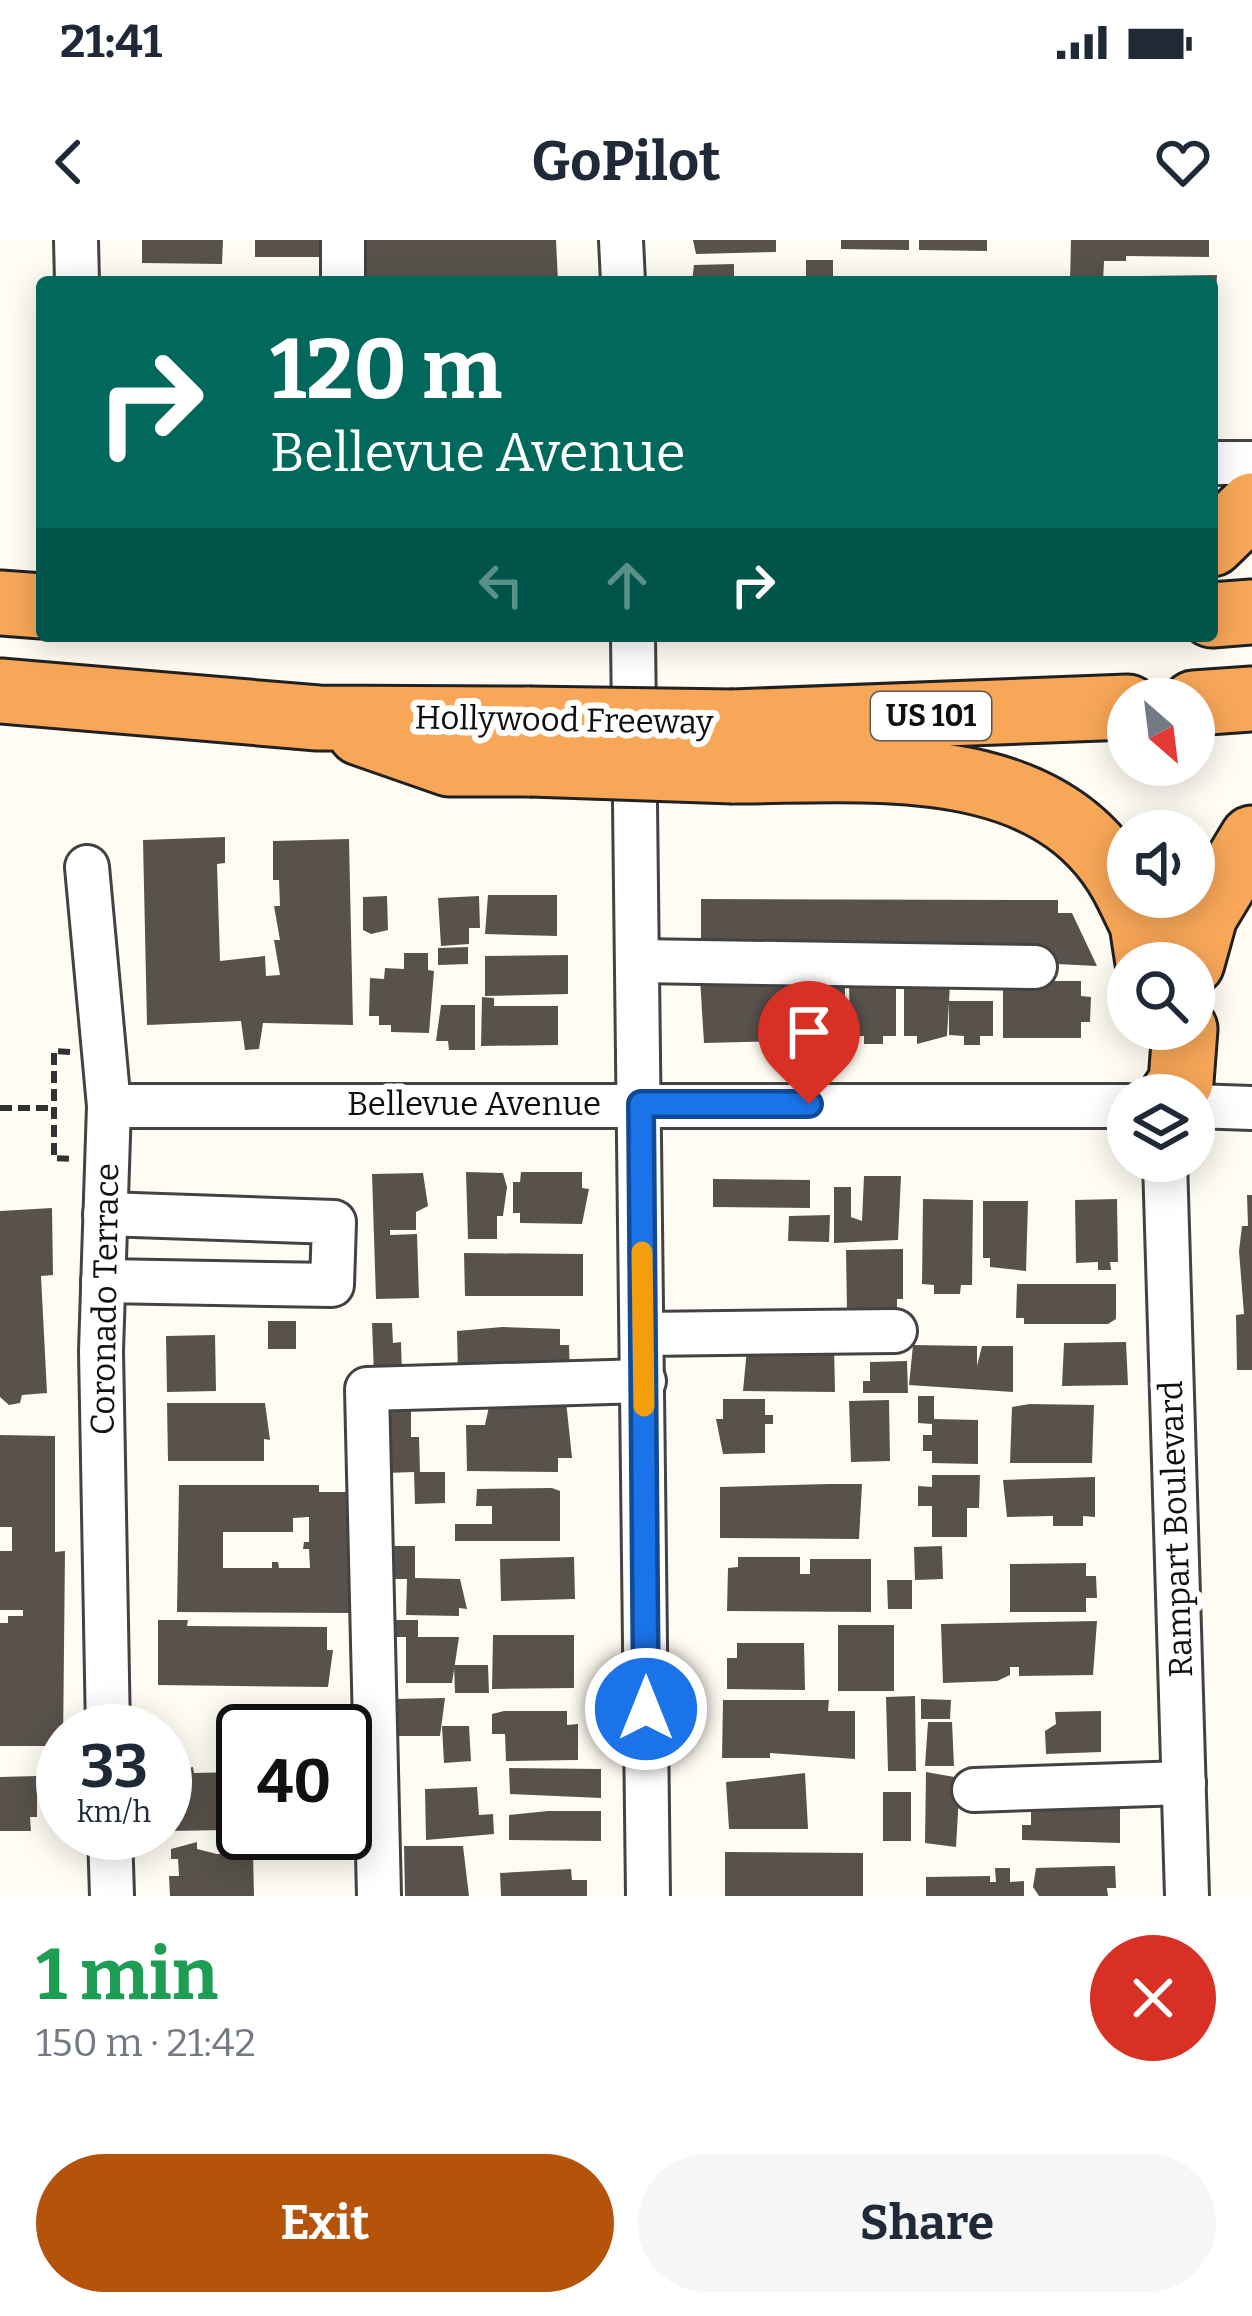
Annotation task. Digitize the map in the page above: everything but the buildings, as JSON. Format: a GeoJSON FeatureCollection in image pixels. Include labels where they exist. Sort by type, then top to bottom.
{"type":"FeatureCollection","features":[{"type":"Feature","properties":{"kind":"highway"},"geometry":{"type":"LineString","coordinates":[[1218,538],[1252,505]]}},
{"type":"Feature","properties":{"kind":"highway"},"geometry":{"type":"LineString","coordinates":[[0,603],[36,606]]}},
{"type":"Feature","properties":{"kind":"highway"},"geometry":{"type":"LineString","coordinates":[[1218,615],[1252,612]]}},
{"type":"Feature","properties":{"kind":"highway","name":"Hollywood Freeway"},"geometry":{"type":"LineString","coordinates":[[0,691],[530,741],[733,747],[1107,709]]}},
{"type":"Feature","properties":{"kind":"highway"},"geometry":{"type":"LineString","coordinates":[[1215,702],[1252,699]]}},
{"type":"Feature","properties":{"kind":"highway"},"geometry":{"type":"LineString","coordinates":[[733,747],[979,782],[1056,810],[1107,863]]}},
{"type":"Feature","properties":{"kind":"highway"},"geometry":{"type":"LineString","coordinates":[[1197,942],[1204,916],[1252,838]]}},
{"type":"Feature","properties":{"kind":"street"},"geometry":{"type":"LineString","coordinates":[[76,240],[76,276]]}},
{"type":"Feature","properties":{"kind":"street"},"geometry":{"type":"LineString","coordinates":[[343,240],[343,276]]}},
{"type":"Feature","properties":{"kind":"street"},"geometry":{"type":"LineString","coordinates":[[621,240],[622,276]]}},
{"type":"Feature","properties":{"kind":"street"},"geometry":{"type":"LineString","coordinates":[[1218,463],[1252,463]]}},
{"type":"Feature","properties":{"kind":"street"},"geometry":{"type":"LineString","coordinates":[[633,642],[648,1896]]}},
{"type":"Feature","properties":{"kind":"street","name":"Coronado Terrace"},"geometry":{"type":"LineString","coordinates":[[87,867],[109,1106],[103,1281],[108,1704]]}},
{"type":"Feature","properties":{"kind":"street"},"geometry":{"type":"LineString","coordinates":[[638,961],[1035,968]]}},
{"type":"Feature","properties":{"kind":"street","name":"Bellevue Avenue"},"geometry":{"type":"LineString","coordinates":[[109,1106],[1107,1106]]}},
{"type":"Feature","properties":{"kind":"street"},"geometry":{"type":"LineString","coordinates":[[1215,1107],[1252,1108]]}},
{"type":"Feature","properties":{"kind":"street","name":"Rampart Boulevard"},"geometry":{"type":"LineString","coordinates":[[1167,1182],[1187,1896]]}},
{"type":"Feature","properties":{"kind":"street"},"geometry":{"type":"LineString","coordinates":[[103,1281],[332,1285],[334,1222],[105,1214]]}},
{"type":"Feature","properties":{"kind":"street"},"geometry":{"type":"LineString","coordinates":[[643,1334],[895,1331]]}},
{"type":"Feature","properties":{"kind":"street"},"geometry":{"type":"LineString","coordinates":[[380,1896],[367,1389],[644,1382]]}},
{"type":"Feature","properties":{"kind":"street"},"geometry":{"type":"LineString","coordinates":[[974,1790],[1184,1783]]}},
{"type":"Feature","properties":{"kind":"street"},"geometry":{"type":"LineString","coordinates":[[111,1860],[112,1896]]}},
{"type":"Feature","properties":{"kind":"path"},"geometry":{"type":"LineString","coordinates":[[82,1160],[54,1158],[51,1108],[54,1052],[85,1052]]}},
{"type":"Feature","properties":{"kind":"path"},"geometry":{"type":"LineString","coordinates":[[0,1108],[51,1108]]}},
{"type":"Feature","properties":{"kind":"slow traffic"},"geometry":{"type":"LineString","coordinates":[[642,1252],[644,1406]]}},
{"type":"Feature","properties":{"kind":"route"},"geometry":{"type":"LineString","coordinates":[[646,1709],[641,1104],[809,1104]]}}]}
